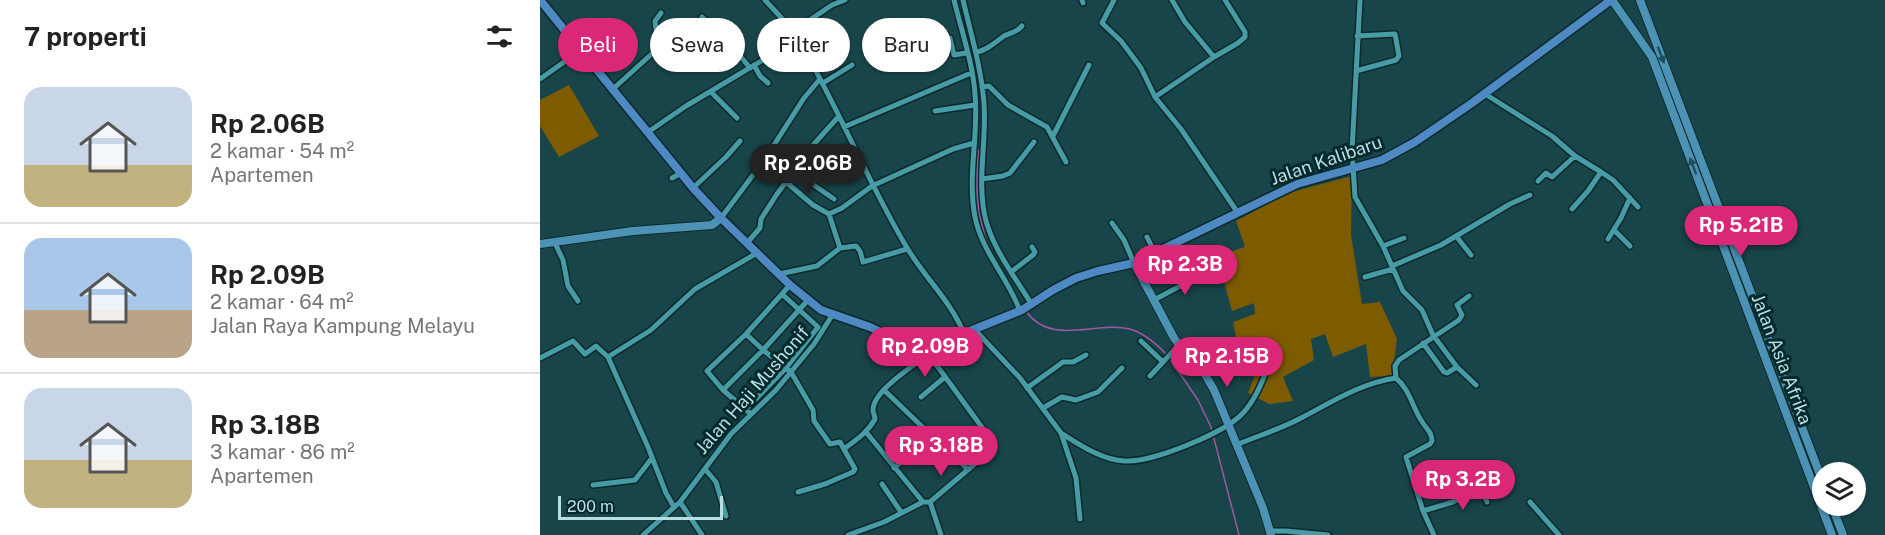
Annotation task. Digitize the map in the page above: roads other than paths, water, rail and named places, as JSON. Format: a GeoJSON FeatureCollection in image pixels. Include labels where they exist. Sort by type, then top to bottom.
{"type":"FeatureCollection","features":[{"type":"Feature","properties":{"kind":"main road"},"geometry":{"type":"LineString","coordinates":[[540,0],[558,22]]}},
{"type":"Feature","properties":{"kind":"main road","name":"Jalan Kalibaru"},"geometry":{"type":"LineString","coordinates":[[924,352],[930,347],[1025,308],[1076,278],[1134,263],[1297,184],[1382,160],[1415,142],[1485,94],[1612,0]]}},
{"type":"Feature","properties":{"kind":"main road"},"geometry":{"type":"LineString","coordinates":[[599,72],[693,188],[790,285],[825,313],[833,314],[924,352]]}},
{"type":"Feature","properties":{"kind":"street"},"geometry":{"type":"LineString","coordinates":[[765,0],[780,18]]}},
{"type":"Feature","properties":{"kind":"street"},"geometry":{"type":"LineString","coordinates":[[812,18],[833,4],[845,0]]}},
{"type":"Feature","properties":{"kind":"street"},"geometry":{"type":"LineString","coordinates":[[954,0],[975,92],[972,175],[977,223],[986,249],[1014,296],[1025,308]]}},
{"type":"Feature","properties":{"kind":"street"},"geometry":{"type":"LineString","coordinates":[[963,0],[977,52],[984,105],[982,179],[986,220],[996,248],[1011,273],[1025,308]]}},
{"type":"Feature","properties":{"kind":"street"},"geometry":{"type":"LineString","coordinates":[[1114,0],[1102,23],[1121,41],[1141,68],[1155,97],[1181,129],[1238,213]]}},
{"type":"Feature","properties":{"kind":"street"},"geometry":{"type":"LineString","coordinates":[[1172,0],[1185,22],[1214,57]]}},
{"type":"Feature","properties":{"kind":"street"},"geometry":{"type":"LineString","coordinates":[[1155,97],[1238,43],[1246,34],[1225,0]]}},
{"type":"Feature","properties":{"kind":"street"},"geometry":{"type":"LineString","coordinates":[[1360,0],[1352,170],[1358,203],[1383,246],[1403,291],[1422,310],[1433,335],[1457,367],[1476,385]]}},
{"type":"Feature","properties":{"kind":"street","name":"Jalan Asia Afrika"},"geometry":{"type":"LineString","coordinates":[[1612,0],[1652,57],[1833,535]]}},
{"type":"Feature","properties":{"kind":"street","name":"Jalan Asia Afrika"},"geometry":{"type":"LineString","coordinates":[[1640,0],[1815,462]]}},
{"type":"Feature","properties":{"kind":"street"},"geometry":{"type":"LineString","coordinates":[[613,89],[656,50],[658,45],[656,21],[661,13]]}},
{"type":"Feature","properties":{"kind":"street"},"geometry":{"type":"LineString","coordinates":[[702,17],[768,83]]}},
{"type":"Feature","properties":{"kind":"street"},"geometry":{"type":"LineString","coordinates":[[977,52],[990,48],[1004,36],[1014,33],[1022,26]]}},
{"type":"Feature","properties":{"kind":"street"},"geometry":{"type":"LineString","coordinates":[[1356,71],[1396,60],[1399,56],[1396,34],[1358,36]]}},
{"type":"Feature","properties":{"kind":"street"},"geometry":{"type":"LineString","coordinates":[[951,42],[954,55],[966,52]]}},
{"type":"Feature","properties":{"kind":"street"},"geometry":{"type":"LineString","coordinates":[[648,132],[757,64]]}},
{"type":"Feature","properties":{"kind":"street"},"geometry":{"type":"LineString","coordinates":[[540,243],[633,231],[712,225],[721,218],[765,159],[804,99],[821,81],[852,65]]}},
{"type":"Feature","properties":{"kind":"street"},"geometry":{"type":"LineString","coordinates":[[1053,136],[1089,65]]}},
{"type":"Feature","properties":{"kind":"street"},"geometry":{"type":"LineString","coordinates":[[540,80],[558,67]]}},
{"type":"Feature","properties":{"kind":"street"},"geometry":{"type":"LineString","coordinates":[[816,72],[872,186],[907,249],[959,323],[964,334]]}},
{"type":"Feature","properties":{"kind":"street"},"geometry":{"type":"LineString","coordinates":[[844,127],[971,73]]}},
{"type":"Feature","properties":{"kind":"street"},"geometry":{"type":"LineString","coordinates":[[982,87],[989,86],[1008,105],[1044,124],[1066,162]]}},
{"type":"Feature","properties":{"kind":"street"},"geometry":{"type":"LineString","coordinates":[[711,92],[737,118]]}},
{"type":"Feature","properties":{"kind":"street"},"geometry":{"type":"LineString","coordinates":[[1485,94],[1551,136],[1575,156],[1601,172],[1638,207]]}},
{"type":"Feature","properties":{"kind":"street"},"geometry":{"type":"LineString","coordinates":[[934,111],[975,105]]}},
{"type":"Feature","properties":{"kind":"street"},"geometry":{"type":"LineString","coordinates":[[747,243],[760,228],[761,219],[786,182],[814,144],[839,116]]}},
{"type":"Feature","properties":{"kind":"street"},"geometry":{"type":"LineString","coordinates":[[693,188],[726,158],[740,141]]}},
{"type":"Feature","properties":{"kind":"street"},"geometry":{"type":"LineString","coordinates":[[982,179],[1010,173],[1034,142]]}},
{"type":"Feature","properties":{"kind":"street"},"geometry":{"type":"LineString","coordinates":[[828,214],[842,208],[872,186],[953,149],[974,143]]}},
{"type":"Feature","properties":{"kind":"street"},"geometry":{"type":"LineString","coordinates":[[1538,181],[1546,173],[1552,177],[1555,175],[1575,156]]}},
{"type":"Feature","properties":{"kind":"street"},"geometry":{"type":"LineString","coordinates":[[795,172],[834,199]]}},
{"type":"Feature","properties":{"kind":"street"},"geometry":{"type":"LineString","coordinates":[[1572,209],[1601,172]]}},
{"type":"Feature","properties":{"kind":"street"},"geometry":{"type":"LineString","coordinates":[[672,178],[681,174]]}},
{"type":"Feature","properties":{"kind":"street"},"geometry":{"type":"LineString","coordinates":[[786,182],[813,205],[828,214],[840,248]]}},
{"type":"Feature","properties":{"kind":"street"},"geometry":{"type":"LineString","coordinates":[[1365,277],[1393,267],[1456,236],[1509,204],[1530,195]]}},
{"type":"Feature","properties":{"kind":"street"},"geometry":{"type":"LineString","coordinates":[[1608,239],[1630,198]]}},
{"type":"Feature","properties":{"kind":"street"},"geometry":{"type":"LineString","coordinates":[[1112,223],[1124,240],[1176,347],[1199,364],[1207,376],[1226,426],[1260,499],[1270,533],[1286,531],[1328,535]]}},
{"type":"Feature","properties":{"kind":"street"},"geometry":{"type":"LineString","coordinates":[[1614,230],[1630,246]]}},
{"type":"Feature","properties":{"kind":"street"},"geometry":{"type":"LineString","coordinates":[[1456,236],[1471,255]]}},
{"type":"Feature","properties":{"kind":"street"},"geometry":{"type":"LineString","coordinates":[[1147,237],[1155,253]]}},
{"type":"Feature","properties":{"kind":"street"},"geometry":{"type":"LineString","coordinates":[[1383,246],[1404,238]]}},
{"type":"Feature","properties":{"kind":"street"},"geometry":{"type":"LineString","coordinates":[[554,241],[563,260],[568,286],[578,301]]}},
{"type":"Feature","properties":{"kind":"street"},"geometry":{"type":"LineString","coordinates":[[779,274],[817,266],[840,248],[856,246],[860,251],[862,262],[907,249]]}},
{"type":"Feature","properties":{"kind":"street"},"geometry":{"type":"LineString","coordinates":[[1011,273],[1035,253],[1032,247]]}},
{"type":"Feature","properties":{"kind":"street"},"geometry":{"type":"LineString","coordinates":[[608,357],[651,330],[695,289],[757,254]]}},
{"type":"Feature","properties":{"kind":"street"},"geometry":{"type":"LineString","coordinates":[[1154,300],[1206,272]]}},
{"type":"Feature","properties":{"kind":"street"},"geometry":{"type":"LineString","coordinates":[[751,414],[723,390],[707,371],[747,334],[790,285]]}},
{"type":"Feature","properties":{"kind":"street"},"geometry":{"type":"LineString","coordinates":[[746,409],[786,368],[818,327],[783,294]]}},
{"type":"Feature","properties":{"kind":"street"},"geometry":{"type":"LineString","coordinates":[[1434,535],[1423,511],[1406,457],[1430,444],[1432,437],[1421,422],[1405,387],[1396,378],[1395,366],[1397,362],[1433,335],[1461,318],[1462,313],[1457,305],[1469,296]]}},
{"type":"Feature","properties":{"kind":"street"},"geometry":{"type":"LineString","coordinates":[[723,390],[763,351],[808,300]]}},
{"type":"Feature","properties":{"kind":"street","name":"Jalan Haji Mushonif"},"geometry":{"type":"LineString","coordinates":[[644,535],[680,502],[731,435],[791,372],[814,344],[833,314]]}},
{"type":"Feature","properties":{"kind":"street"},"geometry":{"type":"LineString","coordinates":[[975,330],[1027,388],[1061,433],[1076,478],[1080,519]]}},
{"type":"Feature","properties":{"kind":"street"},"geometry":{"type":"LineString","coordinates":[[747,334],[763,351],[791,372],[813,410],[814,421],[830,444],[839,442],[855,469],[825,484],[798,492]]}},
{"type":"Feature","properties":{"kind":"street"},"geometry":{"type":"LineString","coordinates":[[540,358],[573,341],[585,354],[596,346],[608,357],[666,494],[674,507]]}},
{"type":"Feature","properties":{"kind":"street"},"geometry":{"type":"LineString","coordinates":[[1141,341],[1164,360]]}},
{"type":"Feature","properties":{"kind":"street"},"geometry":{"type":"LineString","coordinates":[[1423,343],[1444,372],[1447,373],[1457,367]]}},
{"type":"Feature","properties":{"kind":"street"},"geometry":{"type":"LineString","coordinates":[[1150,376],[1176,347]]}},
{"type":"Feature","properties":{"kind":"street"},"geometry":{"type":"LineString","coordinates":[[844,449],[866,432],[875,420],[873,410],[875,403],[884,390],[924,352],[989,436],[987,449],[968,470],[926,502],[884,522],[849,535]]}},
{"type":"Feature","properties":{"kind":"street"},"geometry":{"type":"LineString","coordinates":[[1027,388],[1063,362],[1073,362],[1086,355]]}},
{"type":"Feature","properties":{"kind":"street"},"geometry":{"type":"LineString","coordinates":[[1043,408],[1062,397],[1076,400],[1098,392],[1122,368]]}},
{"type":"Feature","properties":{"kind":"street"},"geometry":{"type":"LineString","coordinates":[[1061,433],[1096,453],[1126,462],[1142,461],[1188,446],[1226,426],[1243,413],[1254,399],[1266,372]]}},
{"type":"Feature","properties":{"kind":"street"},"geometry":{"type":"LineString","coordinates":[[921,398],[945,377]]}},
{"type":"Feature","properties":{"kind":"street"},"geometry":{"type":"LineString","coordinates":[[1236,445],[1300,419],[1328,403],[1377,381],[1396,378]]}},
{"type":"Feature","properties":{"kind":"street"},"geometry":{"type":"LineString","coordinates":[[884,390],[936,440],[940,440],[968,470]]}},
{"type":"Feature","properties":{"kind":"street"},"geometry":{"type":"LineString","coordinates":[[866,432],[894,468],[926,502],[941,535]]}},
{"type":"Feature","properties":{"kind":"street"},"geometry":{"type":"LineString","coordinates":[[894,468],[921,446]]}},
{"type":"Feature","properties":{"kind":"street"},"geometry":{"type":"LineString","coordinates":[[593,485],[635,480],[652,458]]}},
{"type":"Feature","properties":{"kind":"street"},"geometry":{"type":"LineString","coordinates":[[705,469],[716,482],[726,516]]}},
{"type":"Feature","properties":{"kind":"street"},"geometry":{"type":"LineString","coordinates":[[1423,511],[1454,502],[1492,483]]}},
{"type":"Feature","properties":{"kind":"street"},"geometry":{"type":"LineString","coordinates":[[882,484],[901,512]]}},
{"type":"Feature","properties":{"kind":"street"},"geometry":{"type":"LineString","coordinates":[[1482,489],[1487,502]]}},
{"type":"Feature","properties":{"kind":"street"},"geometry":{"type":"LineString","coordinates":[[680,502],[702,535]]}},
{"type":"Feature","properties":{"kind":"street"},"geometry":{"type":"LineString","coordinates":[[1530,502],[1559,535]]}},
{"type":"Feature","properties":{"kind":"street"},"geometry":{"type":"LineString","coordinates":[[1836,516],[1844,535]]}},
{"type":"Feature","properties":{"kind":"waterway"},"geometry":{"type":"LineString","coordinates":[[976,154],[977,205]]}},
{"type":"Feature","properties":{"kind":"waterway"},"geometry":{"type":"LineString","coordinates":[[977,205],[987,245]]}},
{"type":"Feature","properties":{"kind":"waterway"},"geometry":{"type":"LineString","coordinates":[[1026,311],[1037,322],[1049,328],[1133,330],[1152,341],[1167,355]]}},
{"type":"Feature","properties":{"kind":"waterway"},"geometry":{"type":"LineString","coordinates":[[1170,359],[1198,400],[1211,427],[1239,535]]}}]}
